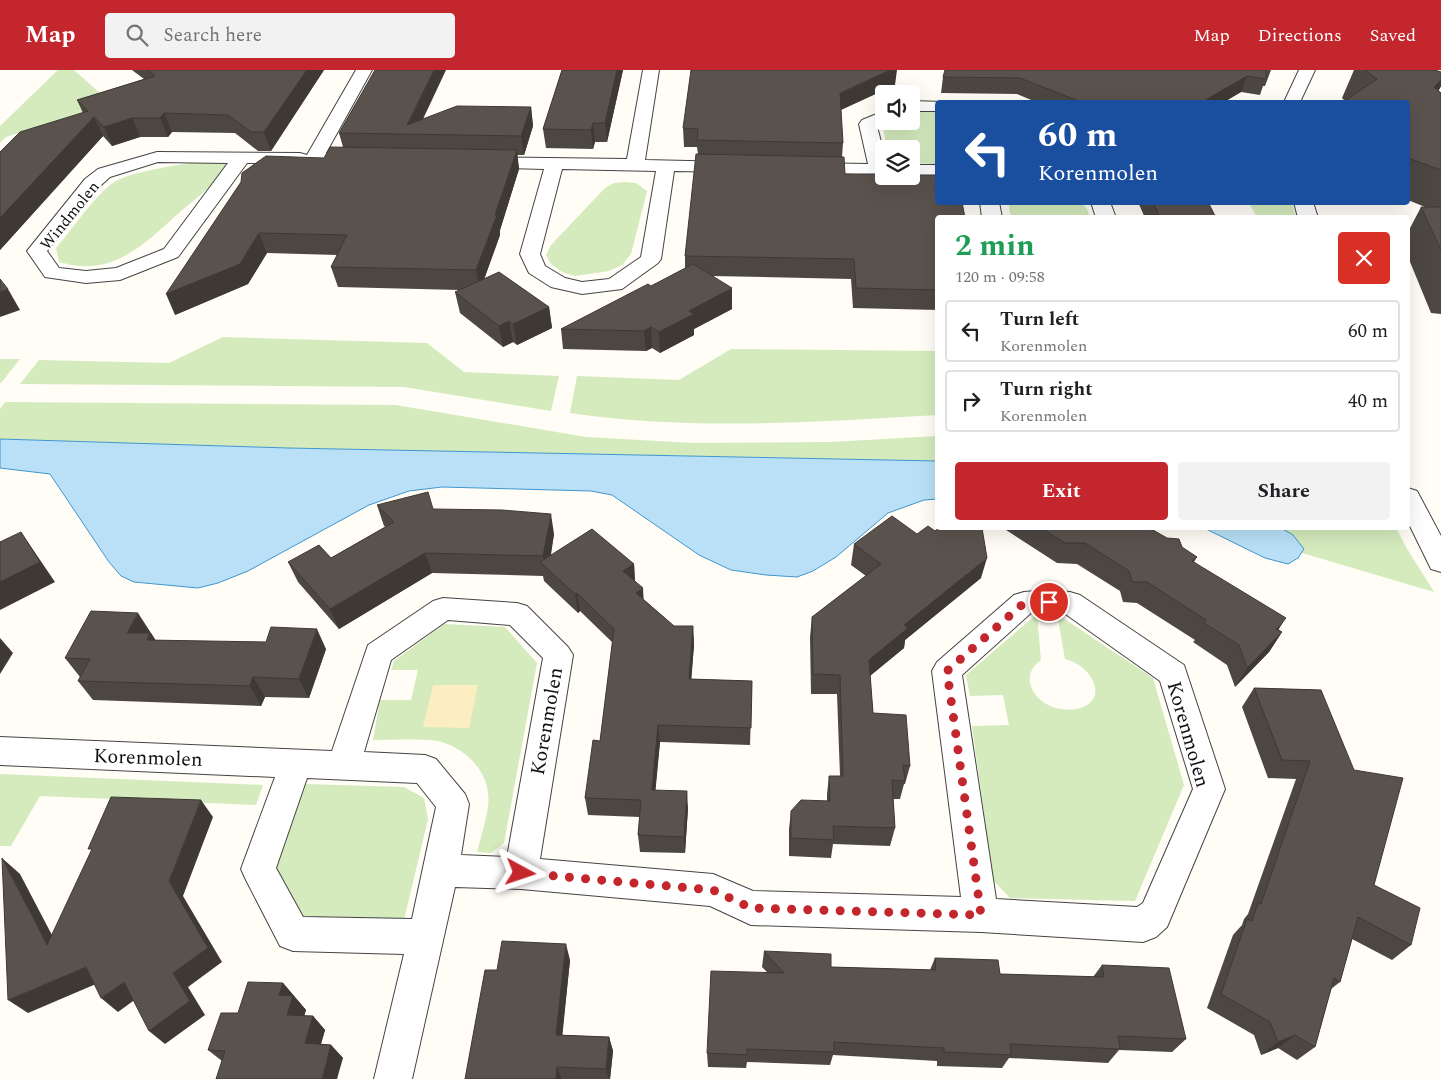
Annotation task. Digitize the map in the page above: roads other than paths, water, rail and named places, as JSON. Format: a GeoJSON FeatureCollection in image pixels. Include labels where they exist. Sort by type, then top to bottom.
{"type":"FeatureCollection","features":[{"type":"Feature","properties":{"kind":"street"},"geometry":{"type":"LineString","coordinates":[[314,158],[364,70]]}},
{"type":"Feature","properties":{"kind":"street"},"geometry":{"type":"LineString","coordinates":[[635,165],[651,70]]}},
{"type":"Feature","properties":{"kind":"street"},"geometry":{"type":"LineString","coordinates":[[1293,100],[1307,70]]}},
{"type":"Feature","properties":{"kind":"street"},"geometry":{"type":"LineString","coordinates":[[920,106],[935,106]]}},
{"type":"Feature","properties":{"kind":"street"},"geometry":{"type":"LineString","coordinates":[[875,120],[868,124],[875,149]]}},
{"type":"Feature","properties":{"kind":"street","name":"Windmolen"},"geometry":{"type":"LineString","coordinates":[[242,157],[171,253],[120,274],[86,277],[52,273],[37,251],[92,183],[104,173],[157,157],[242,157],[364,159]]}},
{"type":"Feature","properties":{"kind":"street"},"geometry":{"type":"LineString","coordinates":[[464,162],[753,167]]}},
{"type":"Feature","properties":{"kind":"street"},"geometry":{"type":"LineString","coordinates":[[554,164],[530,254],[536,269],[558,283],[582,288],[615,285],[651,260],[666,166]]}},
{"type":"Feature","properties":{"kind":"street"},"geometry":{"type":"LineString","coordinates":[[791,168],[875,170]]}},
{"type":"Feature","properties":{"kind":"street"},"geometry":{"type":"LineString","coordinates":[[920,170],[935,171]]}},
{"type":"Feature","properties":{"kind":"street"},"geometry":{"type":"LineString","coordinates":[[1410,501],[1441,562]]}},
{"type":"Feature","properties":{"kind":"street","name":"Korenmolen"},"geometry":{"type":"LineString","coordinates":[[441,871],[521,873],[713,890],[751,908],[981,915],[1143,925],[1155,916],[1209,790],[1173,674],[1070,603],[1024,603],[947,671],[981,915]]}},
{"type":"Feature","properties":{"kind":"street","name":"Korenmolen"},"geometry":{"type":"LineString","coordinates":[[344,765],[378,653],[443,610],[517,614],[558,655],[521,873]]}},
{"type":"Feature","properties":{"kind":"street","name":"Korenmolen"},"geometry":{"type":"LineString","coordinates":[[0,751],[425,769],[453,804],[441,871],[424,936],[392,1079]]}},
{"type":"Feature","properties":{"kind":"street"},"geometry":{"type":"LineString","coordinates":[[296,763],[258,869],[293,934],[424,936]]}},
{"type":"Feature","properties":{"kind":"water"},"geometry":{"type":"Polygon","coordinates":[[[0,439],[288,448],[935,461],[935,499],[924,500],[888,513],[836,557],[813,571],[797,577],[731,570],[699,555],[612,495],[591,491],[442,487],[409,491],[369,505],[248,571],[218,583],[198,588],[134,582],[121,576],[109,562],[50,474],[0,468],[0,439]]]}},
{"type":"Feature","properties":{"kind":"water"},"geometry":{"type":"Polygon","coordinates":[[[1208,530],[1284,530],[1293,535],[1304,549],[1298,558],[1288,564],[1265,558],[1208,530]]]}}]}
